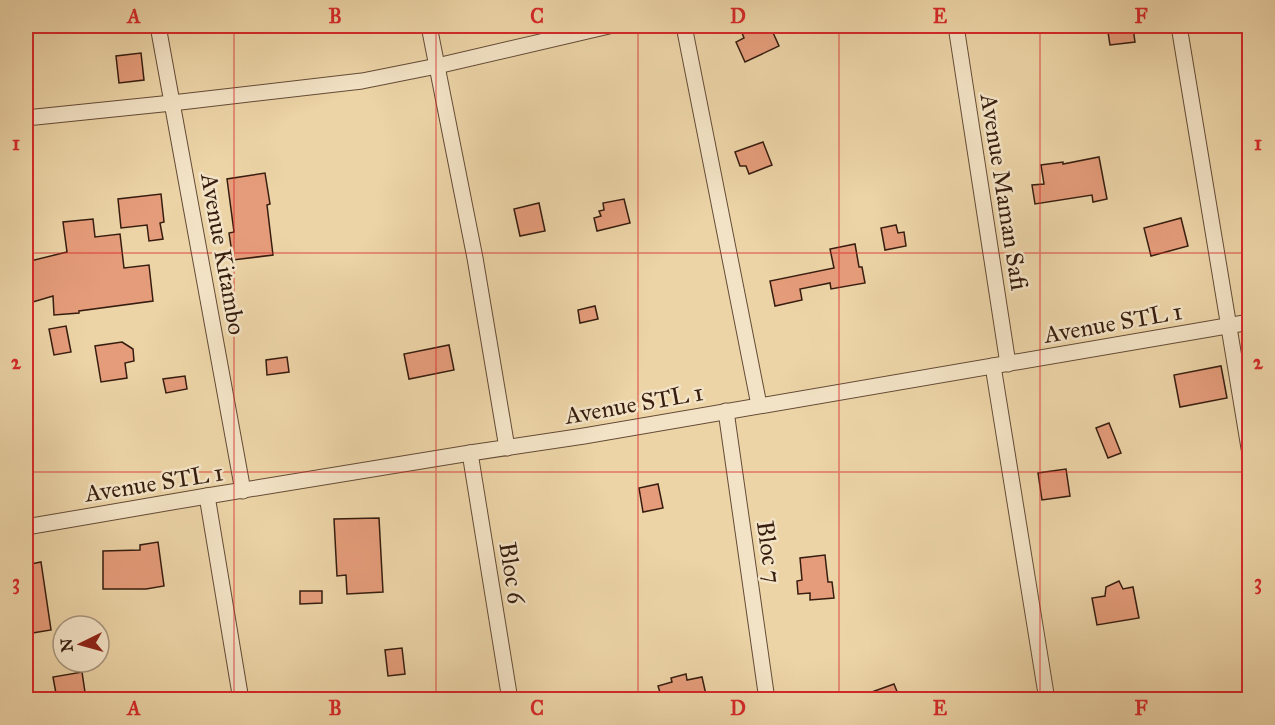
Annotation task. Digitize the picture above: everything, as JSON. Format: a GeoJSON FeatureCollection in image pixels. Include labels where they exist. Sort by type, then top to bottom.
{"type":"FeatureCollection","features":[{"type":"Feature","properties":{"kind":"street","name":"Avenue Kitambo"},"geometry":{"type":"LineString","coordinates":[[158,26],[243,491]]}},
{"type":"Feature","properties":{"kind":"street"},"geometry":{"type":"LineString","coordinates":[[429,26],[475,258],[507,448]]}},
{"type":"Feature","properties":{"kind":"street"},"geometry":{"type":"LineString","coordinates":[[26,118],[362,81],[609,26]]}},
{"type":"Feature","properties":{"kind":"street"},"geometry":{"type":"LineString","coordinates":[[684,26],[759,405]]}},
{"type":"Feature","properties":{"kind":"street","name":"Avenue Maman Safi"},"geometry":{"type":"LineString","coordinates":[[956,26],[1047,699]]}},
{"type":"Feature","properties":{"kind":"street"},"geometry":{"type":"LineString","coordinates":[[1179,26],[1250,454]]}},
{"type":"Feature","properties":{"kind":"street","name":"Avenue STL 1"},"geometry":{"type":"LineString","coordinates":[[26,527],[584,436],[1250,322]]}},
{"type":"Feature","properties":{"kind":"street","name":"Bloc 7"},"geometry":{"type":"LineString","coordinates":[[726,411],[766,699]]}},
{"type":"Feature","properties":{"kind":"street","name":"Bloc 6"},"geometry":{"type":"LineString","coordinates":[[470,453],[510,699]]}},
{"type":"Feature","properties":{"kind":"street"},"geometry":{"type":"LineString","coordinates":[[207,496],[241,699]]}},
{"type":"Feature","properties":{"kind":"building"},"geometry":{"type":"Polygon","coordinates":[[[759,26],[770,26],[779,46],[745,62],[736,42],[744,38],[742,33],[759,26]]]}},
{"type":"Feature","properties":{"kind":"building"},"geometry":{"type":"Polygon","coordinates":[[[1133,28],[1135,42],[1110,45],[1108,32],[1133,28]]]}},
{"type":"Feature","properties":{"kind":"building"},"geometry":{"type":"Polygon","coordinates":[[[141,53],[144,80],[119,83],[116,56],[141,53]]]}},
{"type":"Feature","properties":{"kind":"building"},"geometry":{"type":"Polygon","coordinates":[[[763,142],[772,165],[749,174],[746,166],[740,166],[735,152],[763,142]]]}},
{"type":"Feature","properties":{"kind":"building"},"geometry":{"type":"Polygon","coordinates":[[[1099,157],[1107,199],[1093,202],[1092,195],[1035,204],[1032,185],[1044,184],[1041,165],[1063,162],[1063,164],[1099,157]]]}},
{"type":"Feature","properties":{"kind":"building"},"geometry":{"type":"Polygon","coordinates":[[[265,173],[270,204],[267,205],[273,255],[233,260],[229,233],[234,232],[227,179],[265,173]]]}},
{"type":"Feature","properties":{"kind":"building"},"geometry":{"type":"Polygon","coordinates":[[[161,194],[164,222],[160,223],[163,239],[149,241],[147,225],[121,228],[118,199],[161,194]]]}},
{"type":"Feature","properties":{"kind":"building"},"geometry":{"type":"Polygon","coordinates":[[[624,199],[630,223],[597,231],[594,218],[601,216],[599,211],[604,210],[603,203],[624,199]]]}},
{"type":"Feature","properties":{"kind":"building"},"geometry":{"type":"Polygon","coordinates":[[[539,203],[545,231],[520,236],[514,209],[539,203]]]}},
{"type":"Feature","properties":{"kind":"building"},"geometry":{"type":"Polygon","coordinates":[[[1181,218],[1188,246],[1151,256],[1144,228],[1181,218]]]}},
{"type":"Feature","properties":{"kind":"building"},"geometry":{"type":"Polygon","coordinates":[[[93,219],[95,237],[120,234],[124,268],[149,265],[153,301],[54,315],[53,296],[26,304],[26,262],[67,252],[63,222],[93,219]]]}},
{"type":"Feature","properties":{"kind":"building"},"geometry":{"type":"Polygon","coordinates":[[[896,225],[898,233],[904,232],[906,246],[885,250],[881,228],[896,225]]]}},
{"type":"Feature","properties":{"kind":"building"},"geometry":{"type":"Polygon","coordinates":[[[855,244],[859,267],[862,267],[865,283],[831,289],[830,283],[800,289],[802,300],[775,306],[770,281],[834,268],[830,249],[855,244]]]}},
{"type":"Feature","properties":{"kind":"building"},"geometry":{"type":"Polygon","coordinates":[[[595,306],[598,319],[580,323],[578,310],[595,306]]]}},
{"type":"Feature","properties":{"kind":"building"},"geometry":{"type":"Polygon","coordinates":[[[66,326],[71,352],[54,355],[49,329],[66,326]]]}},
{"type":"Feature","properties":{"kind":"building"},"geometry":{"type":"Polygon","coordinates":[[[122,342],[133,349],[134,361],[125,363],[127,378],[101,382],[95,346],[122,342]]]}},
{"type":"Feature","properties":{"kind":"building"},"geometry":{"type":"Polygon","coordinates":[[[449,345],[454,370],[409,379],[404,354],[449,345]]]}},
{"type":"Feature","properties":{"kind":"building"},"geometry":{"type":"Polygon","coordinates":[[[287,357],[289,372],[267,375],[266,360],[287,357]]]}},
{"type":"Feature","properties":{"kind":"building"},"geometry":{"type":"Polygon","coordinates":[[[1221,366],[1227,398],[1180,407],[1174,375],[1221,366]]]}},
{"type":"Feature","properties":{"kind":"building"},"geometry":{"type":"Polygon","coordinates":[[[185,376],[187,389],[166,393],[163,379],[185,376]]]}},
{"type":"Feature","properties":{"kind":"building"},"geometry":{"type":"Polygon","coordinates":[[[1109,423],[1121,453],[1108,458],[1096,428],[1109,423]]]}},
{"type":"Feature","properties":{"kind":"building"},"geometry":{"type":"Polygon","coordinates":[[[1066,469],[1070,496],[1042,500],[1038,473],[1066,469]]]}},
{"type":"Feature","properties":{"kind":"building"},"geometry":{"type":"Polygon","coordinates":[[[658,484],[663,508],[643,512],[639,488],[658,484]]]}},
{"type":"Feature","properties":{"kind":"building"},"geometry":{"type":"Polygon","coordinates":[[[379,518],[383,592],[347,594],[346,575],[337,576],[334,519],[379,518]]]}},
{"type":"Feature","properties":{"kind":"building"},"geometry":{"type":"Polygon","coordinates":[[[158,542],[164,586],[146,589],[103,589],[103,551],[140,550],[140,545],[158,542]]]}},
{"type":"Feature","properties":{"kind":"building"},"geometry":{"type":"Polygon","coordinates":[[[825,555],[828,582],[832,582],[834,598],[810,600],[810,593],[798,594],[797,581],[802,580],[800,558],[825,555]]]}},
{"type":"Feature","properties":{"kind":"building"},"geometry":{"type":"Polygon","coordinates":[[[41,562],[51,630],[26,634],[26,565],[41,562]]]}},
{"type":"Feature","properties":{"kind":"building"},"geometry":{"type":"Polygon","coordinates":[[[1119,581],[1123,589],[1133,587],[1139,618],[1097,625],[1092,598],[1105,596],[1106,587],[1119,581]]]}},
{"type":"Feature","properties":{"kind":"building"},"geometry":{"type":"Polygon","coordinates":[[[300,591],[322,591],[322,603],[300,604],[300,591]]]}},
{"type":"Feature","properties":{"kind":"building"},"geometry":{"type":"Polygon","coordinates":[[[402,648],[405,674],[388,676],[385,650],[402,648]]]}},
{"type":"Feature","properties":{"kind":"building"},"geometry":{"type":"Polygon","coordinates":[[[82,674],[86,699],[57,699],[53,677],[82,674]]]}},
{"type":"Feature","properties":{"kind":"building"},"geometry":{"type":"Polygon","coordinates":[[[686,674],[687,680],[702,677],[707,699],[662,699],[658,686],[672,682],[671,678],[686,674]]]}},
{"type":"Feature","properties":{"kind":"building"},"geometry":{"type":"Polygon","coordinates":[[[894,684],[900,699],[855,699],[855,698],[894,684]]]}}]}
